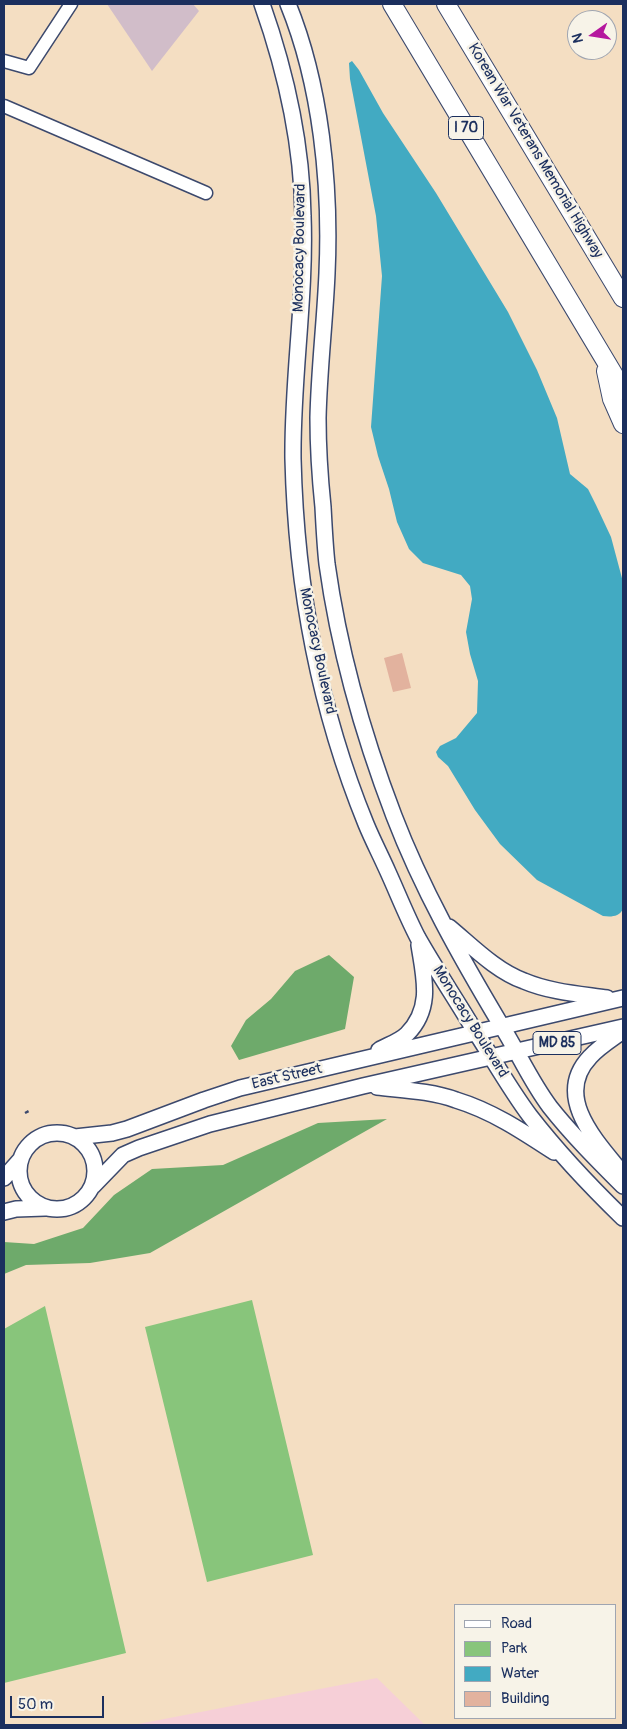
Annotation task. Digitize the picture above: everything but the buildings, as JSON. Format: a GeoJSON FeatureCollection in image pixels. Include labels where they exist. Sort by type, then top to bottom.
{"type":"FeatureCollection","features":[{"type":"Feature","properties":{"kind":"highway","name":"I 70"},"geometry":{"type":"LineString","coordinates":[[392,4],[623,390]]}},
{"type":"Feature","properties":{"kind":"highway","name":"Korean War Veterans Memorial Highway"},"geometry":{"type":"LineString","coordinates":[[446,4],[623,298]]}},
{"type":"Feature","properties":{"kind":"highway"},"geometry":{"type":"LineString","coordinates":[[492,80],[623,274]]}},
{"type":"Feature","properties":{"kind":"highway"},"geometry":{"type":"LineString","coordinates":[[602,356],[612,399],[623,424]]}},
{"type":"Feature","properties":{"kind":"main road","name":"Monocacy Boulevard"},"geometry":{"type":"LineString","coordinates":[[262,4],[274,38],[287,87],[297,136],[302,180],[304,217],[303,274],[295,379],[293,458],[295,517],[305,605],[314,655],[328,712],[366,824],[417,936],[491,1058],[529,1115],[569,1163],[623,1218]]}},
{"type":"Feature","properties":{"kind":"main road","name":"Monocacy Boulevard"},"geometry":{"type":"LineString","coordinates":[[288,4],[310,78],[320,124],[328,229],[318,420],[321,484],[327,564],[357,707],[394,818],[442,921],[486,1000],[548,1104],[582,1144],[623,1186]]}},
{"type":"Feature","properties":{"kind":"main road"},"geometry":{"type":"LineString","coordinates":[[442,921],[493,964],[523,981],[562,992],[621,998]]}},
{"type":"Feature","properties":{"kind":"main road"},"geometry":{"type":"LineString","coordinates":[[359,1060],[406,1035],[422,1010],[426,990],[417,936]]}},
{"type":"Feature","properties":{"kind":"main road","name":"MD 85"},"geometry":{"type":"LineString","coordinates":[[502,1026],[621,998]]}},
{"type":"Feature","properties":{"kind":"main road","name":"East Street"},"geometry":{"type":"LineString","coordinates":[[75,1137],[112,1133],[240,1088],[502,1026]]}},
{"type":"Feature","properties":{"kind":"main road"},"geometry":{"type":"LineString","coordinates":[[623,1029],[588,1058],[576,1083],[576,1100],[580,1113],[592,1136],[623,1174]]}},
{"type":"Feature","properties":{"kind":"main road","name":"MD 85"},"geometry":{"type":"LineString","coordinates":[[491,1058],[623,1029]]}},
{"type":"Feature","properties":{"kind":"main road","name":"East Street"},"geometry":{"type":"LineString","coordinates":[[93,1186],[123,1155],[210,1124],[363,1086],[491,1058]]}},
{"type":"Feature","properties":{"kind":"main road"},"geometry":{"type":"LineString","coordinates":[[363,1086],[419,1092],[455,1099],[487,1111],[513,1125],[569,1163]]}},
{"type":"Feature","properties":{"kind":"main road"},"geometry":{"type":"LineString","coordinates":[[4,1178],[33,1141],[46,1134],[62,1132],[75,1137],[85,1144],[92,1154],[96,1171],[93,1186],[85,1198],[75,1206],[65,1209],[16,1209],[4,1212]]}},
{"type":"Feature","properties":{"kind":"main road"},"geometry":{"type":"LineString","coordinates":[[20,1160],[19,1178],[25,1192],[32,1200],[45,1208]]}},
{"type":"Feature","properties":{"kind":"lane"},"geometry":{"type":"LineString","coordinates":[[4,61],[30,68],[70,4]]}},
{"type":"Feature","properties":{"kind":"lane"},"geometry":{"type":"LineString","coordinates":[[4,106],[206,193]]}},
{"type":"Feature","properties":{"kind":"path"},"geometry":{"type":"LineString","coordinates":[[25,1113],[29,1111]]}},
{"type":"Feature","properties":{"kind":"shaded area"},"geometry":{"type":"Polygon","coordinates":[[[107,4],[193,4],[199,11],[152,71],[107,4]]]}},
{"type":"Feature","properties":{"kind":"shaded area"},"geometry":{"type":"Polygon","coordinates":[[[377,1678],[425,1725],[133,1725],[377,1678]]]}},
{"type":"Feature","properties":{"kind":"green space"},"geometry":{"type":"Polygon","coordinates":[[[329,955],[354,977],[345,1029],[239,1060],[231,1046],[246,1020],[271,999],[295,971],[329,955]]]}},
{"type":"Feature","properties":{"kind":"green space"},"geometry":{"type":"Polygon","coordinates":[[[387,1119],[150,1253],[90,1263],[26,1265],[4,1274],[4,1242],[34,1244],[83,1228],[114,1195],[152,1169],[223,1165],[318,1123],[387,1119]]]}},
{"type":"Feature","properties":{"kind":"green space"},"geometry":{"type":"Polygon","coordinates":[[[252,1300],[313,1555],[207,1582],[145,1327],[252,1300]]]}},
{"type":"Feature","properties":{"kind":"green space"},"geometry":{"type":"Polygon","coordinates":[[[45,1306],[126,1653],[4,1683],[4,1329],[45,1306]]]}},
{"type":"Feature","properties":{"kind":"water"},"geometry":{"type":"Polygon","coordinates":[[[352,61],[383,113],[436,193],[508,312],[537,370],[557,418],[570,474],[588,489],[611,537],[623,582],[623,909],[614,916],[603,916],[537,880],[500,844],[475,810],[448,766],[438,757],[436,752],[440,746],[456,738],[477,713],[478,681],[466,632],[472,599],[470,586],[461,575],[423,563],[409,549],[397,522],[371,427],[382,276],[376,216],[350,79],[349,63],[352,61]]]}}]}
